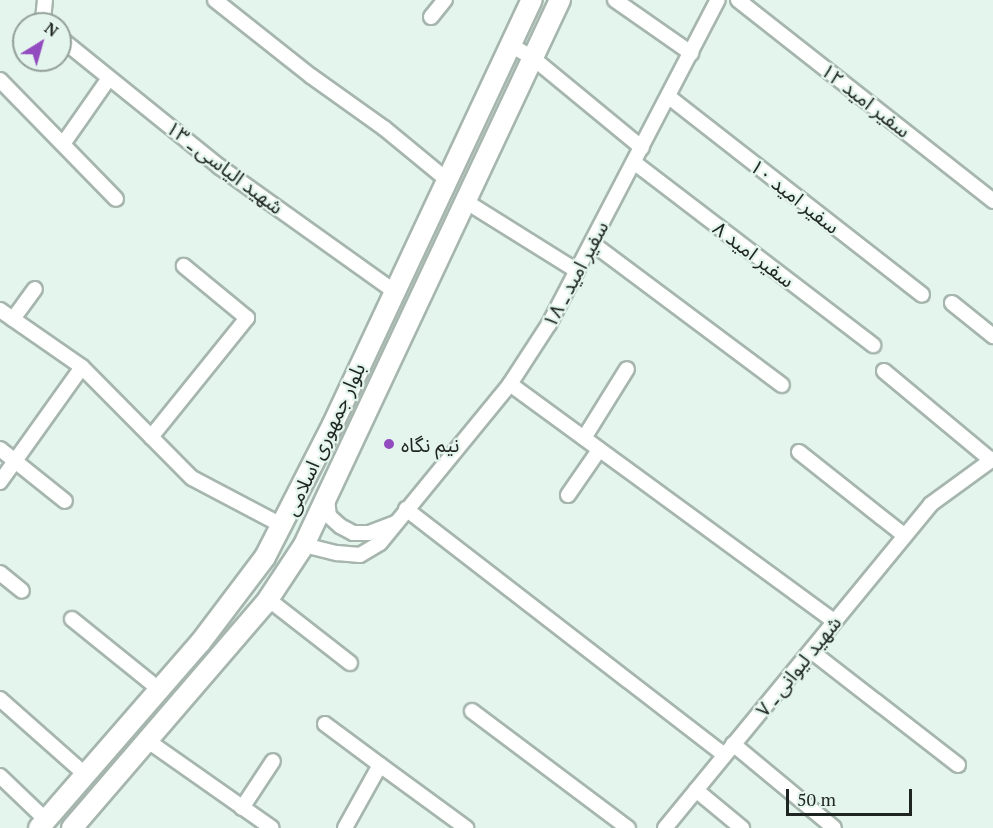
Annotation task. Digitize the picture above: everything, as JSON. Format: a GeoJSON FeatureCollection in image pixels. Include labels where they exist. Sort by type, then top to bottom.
{"type":"FeatureCollection","features":[{"type":"Feature","properties":{"kind":"main road","name":"بلوار جمهوری اسلامی"},"geometry":{"type":"LineString","coordinates":[[43,824],[160,690],[265,557],[283,526],[333,424],[532,0]]}},
{"type":"Feature","properties":{"kind":"main road","name":"بلوار جمهوری اسلامی"},"geometry":{"type":"LineString","coordinates":[[72,828],[268,598],[304,545],[560,0]]}},
{"type":"Feature","properties":{"kind":"main road"},"geometry":{"type":"LineString","coordinates":[[333,424],[356,438]]}},
{"type":"Feature","properties":{"kind":"street"},"geometry":{"type":"LineString","coordinates":[[215,0],[311,76],[384,128],[447,180]]}},
{"type":"Feature","properties":{"kind":"street"},"geometry":{"type":"LineString","coordinates":[[431,17],[445,0]]}},
{"type":"Feature","properties":{"kind":"street"},"geometry":{"type":"LineString","coordinates":[[615,0],[691,53]]}},
{"type":"Feature","properties":{"kind":"street","name":"سفیر امید ـ ۱۸"},"geometry":{"type":"LineString","coordinates":[[304,545],[337,553],[360,555],[380,543],[510,384],[549,324],[718,0]]}},
{"type":"Feature","properties":{"kind":"street","name":"سفیر امید ۱۲"},"geometry":{"type":"LineString","coordinates":[[738,0],[993,201]]}},
{"type":"Feature","properties":{"kind":"street"},"geometry":{"type":"LineString","coordinates":[[511,45],[532,58],[642,148]]}},
{"type":"Feature","properties":{"kind":"street","name":"شهید الیاسی ـ ۱۳"},"geometry":{"type":"LineString","coordinates":[[72,48],[220,167],[394,291]]}},
{"type":"Feature","properties":{"kind":"street"},"geometry":{"type":"LineString","coordinates":[[63,144],[110,78]]}},
{"type":"Feature","properties":{"kind":"street"},"geometry":{"type":"LineString","coordinates":[[0,80],[116,199]]}},
{"type":"Feature","properties":{"kind":"street","name":"سفیر امید ۱۰"},"geometry":{"type":"LineString","coordinates":[[669,97],[922,295]]}},
{"type":"Feature","properties":{"kind":"street","name":"سفیر امید ۸"},"geometry":{"type":"LineString","coordinates":[[634,163],[873,345]]}},
{"type":"Feature","properties":{"kind":"street"},"geometry":{"type":"LineString","coordinates":[[465,201],[577,271]]}},
{"type":"Feature","properties":{"kind":"street"},"geometry":{"type":"LineString","coordinates":[[592,243],[782,385]]}},
{"type":"Feature","properties":{"kind":"street"},"geometry":{"type":"LineString","coordinates":[[151,437],[247,318],[184,266]]}},
{"type":"Feature","properties":{"kind":"street"},"geometry":{"type":"LineString","coordinates":[[13,319],[35,289]]}},
{"type":"Feature","properties":{"kind":"street"},"geometry":{"type":"LineString","coordinates":[[952,303],[993,336]]}},
{"type":"Feature","properties":{"kind":"street"},"geometry":{"type":"LineString","coordinates":[[0,310],[82,367],[192,478],[283,526]]}},
{"type":"Feature","properties":{"kind":"street"},"geometry":{"type":"LineString","coordinates":[[0,482],[82,367]]}},
{"type":"Feature","properties":{"kind":"street"},"geometry":{"type":"LineString","coordinates":[[584,438],[627,369]]}},
{"type":"Feature","properties":{"kind":"street"},"geometry":{"type":"LineString","coordinates":[[884,371],[992,459]]}},
{"type":"Feature","properties":{"kind":"street"},"geometry":{"type":"LineString","coordinates":[[510,384],[834,621]]}},
{"type":"Feature","properties":{"kind":"street"},"geometry":{"type":"LineString","coordinates":[[0,449],[65,501]]}},
{"type":"Feature","properties":{"kind":"street"},"geometry":{"type":"LineString","coordinates":[[568,495],[599,450]]}},
{"type":"Feature","properties":{"kind":"street"},"geometry":{"type":"LineString","coordinates":[[799,452],[905,536]]}},
{"type":"Feature","properties":{"kind":"street","name":"شهید لیوانی ـ ۷"},"geometry":{"type":"LineString","coordinates":[[665,828],[931,504],[992,459]]}},
{"type":"Feature","properties":{"kind":"street"},"geometry":{"type":"LineString","coordinates":[[327,496],[329,516],[340,526],[353,533],[369,533],[395,523]]}},
{"type":"Feature","properties":{"kind":"street"},"geometry":{"type":"LineString","coordinates":[[406,509],[724,755]]}},
{"type":"Feature","properties":{"kind":"street"},"geometry":{"type":"LineString","coordinates":[[0,573],[22,591]]}},
{"type":"Feature","properties":{"kind":"street"},"geometry":{"type":"LineString","coordinates":[[268,598],[350,663]]}},
{"type":"Feature","properties":{"kind":"street"},"geometry":{"type":"LineString","coordinates":[[72,620],[160,690]]}},
{"type":"Feature","properties":{"kind":"street"},"geometry":{"type":"LineString","coordinates":[[811,651],[958,765]]}},
{"type":"Feature","properties":{"kind":"street"},"geometry":{"type":"LineString","coordinates":[[0,699],[86,775]]}},
{"type":"Feature","properties":{"kind":"street"},"geometry":{"type":"LineString","coordinates":[[472,711],[628,828]]}},
{"type":"Feature","properties":{"kind":"street"},"geometry":{"type":"LineString","coordinates":[[325,724],[466,828]]}},
{"type":"Feature","properties":{"kind":"street"},"geometry":{"type":"LineString","coordinates":[[148,741],[272,828]]}},
{"type":"Feature","properties":{"kind":"street"},"geometry":{"type":"LineString","coordinates":[[733,744],[834,828]]}},
{"type":"Feature","properties":{"kind":"street"},"geometry":{"type":"LineString","coordinates":[[242,808],[273,761]]}},
{"type":"Feature","properties":{"kind":"street"},"geometry":{"type":"LineString","coordinates":[[347,827],[380,765]]}},
{"type":"Feature","properties":{"kind":"street"},"geometry":{"type":"LineString","coordinates":[[0,776],[43,824]]}},
{"type":"Feature","properties":{"kind":"street"},"geometry":{"type":"LineString","coordinates":[[696,790],[742,828]]}},
{"type":"Feature","properties":{"kind":"place","name":"نیم نگاه"},"geometry":{"type":"Point","coordinates":[389,444]}}]}
